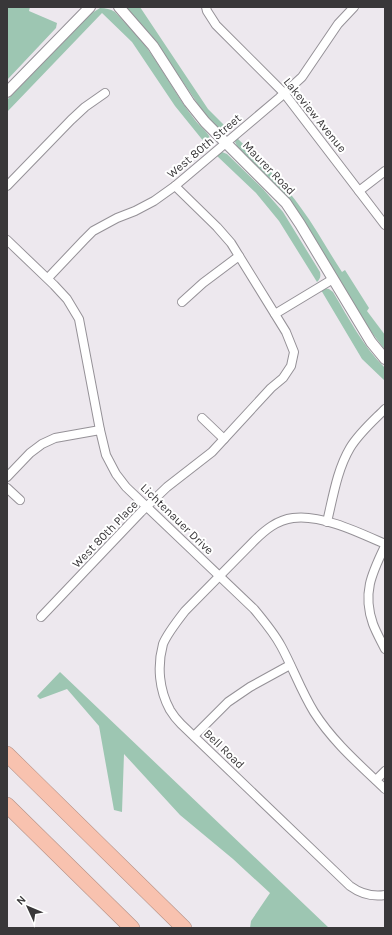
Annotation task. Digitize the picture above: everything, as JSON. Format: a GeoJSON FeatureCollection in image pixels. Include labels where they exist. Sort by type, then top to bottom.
{"type":"FeatureCollection","features":[{"type":"Feature","properties":{"kind":"highway"},"geometry":{"type":"LineString","coordinates":[[7,754],[184,928]]}},
{"type":"Feature","properties":{"kind":"highway"},"geometry":{"type":"LineString","coordinates":[[7,804],[132,928]]}},
{"type":"Feature","properties":{"kind":"street"},"geometry":{"type":"LineString","coordinates":[[7,92],[90,7]]}},
{"type":"Feature","properties":{"kind":"street","name":"Maurer Road"},"geometry":{"type":"LineString","coordinates":[[119,7],[153,46],[205,122],[286,203],[371,342],[385,359]]}},
{"type":"Feature","properties":{"kind":"street","name":"Lakeview Avenue"},"geometry":{"type":"LineString","coordinates":[[206,7],[216,25],[284,93],[385,225]]}},
{"type":"Feature","properties":{"kind":"street","name":"West 80th Street"},"geometry":{"type":"LineString","coordinates":[[48,278],[93,231],[117,218],[135,212],[175,186],[284,93],[302,77],[338,24],[354,7]]}},
{"type":"Feature","properties":{"kind":"street"},"geometry":{"type":"LineString","coordinates":[[7,186],[71,120],[104,93]]}},
{"type":"Feature","properties":{"kind":"street"},"geometry":{"type":"LineString","coordinates":[[359,191],[385,171]]}},
{"type":"Feature","properties":{"kind":"street","name":"West 80th Place"},"geometry":{"type":"LineString","coordinates":[[42,617],[167,487],[212,452],[271,388],[283,378],[291,366],[294,352],[286,332],[231,243],[217,227],[175,186]]}},
{"type":"Feature","properties":{"kind":"street","name":"Lichtenauer Drive"},"geometry":{"type":"LineString","coordinates":[[7,240],[48,278],[67,299],[79,319],[100,430],[106,455],[116,474],[126,487],[254,608],[281,646],[303,694],[315,714],[350,756],[385,789]]}},
{"type":"Feature","properties":{"kind":"street"},"geometry":{"type":"LineString","coordinates":[[182,302],[203,283],[239,256]]}},
{"type":"Feature","properties":{"kind":"street"},"geometry":{"type":"LineString","coordinates":[[275,314],[333,279]]}},
{"type":"Feature","properties":{"kind":"street"},"geometry":{"type":"LineString","coordinates":[[327,522],[338,475],[349,449],[363,431],[385,409]]}},
{"type":"Feature","properties":{"kind":"street"},"geometry":{"type":"LineString","coordinates":[[202,418],[224,439]]}},
{"type":"Feature","properties":{"kind":"street"},"geometry":{"type":"LineString","coordinates":[[7,477],[30,452],[42,444],[55,438],[100,430]]}},
{"type":"Feature","properties":{"kind":"street"},"geometry":{"type":"LineString","coordinates":[[7,488],[20,500]]}},
{"type":"Feature","properties":{"kind":"street","name":"Bell Road"},"geometry":{"type":"LineString","coordinates":[[385,545],[358,532],[310,518],[293,518],[277,523],[263,532],[185,611],[164,643],[160,664],[160,677],[164,698],[170,711],[181,724],[350,886],[366,894],[378,896],[385,895]]}},
{"type":"Feature","properties":{"kind":"street"},"geometry":{"type":"LineString","coordinates":[[385,545],[371,578],[368,599],[373,625],[385,649]]}},
{"type":"Feature","properties":{"kind":"street"},"geometry":{"type":"LineString","coordinates":[[194,736],[228,702],[250,687],[290,666]]}},
{"type":"Feature","properties":{"kind":"street"},"geometry":{"type":"LineString","coordinates":[[376,780],[385,771]]}},
{"type":"Feature","properties":{"kind":"green space"},"geometry":{"type":"Polygon","coordinates":[[[7,7],[30,7],[29,11],[57,23],[56,28],[7,80],[7,7]]]}},
{"type":"Feature","properties":{"kind":"green space"},"geometry":{"type":"Polygon","coordinates":[[[125,7],[140,7],[208,109],[230,131],[221,131],[204,113],[151,35],[125,7]]]}},
{"type":"Feature","properties":{"kind":"green space"},"geometry":{"type":"Polygon","coordinates":[[[100,8],[115,12],[134,31],[159,66],[187,110],[210,138],[211,145],[209,148],[175,106],[132,42],[102,13],[7,112],[7,100],[92,13],[100,8]]]}},
{"type":"Feature","properties":{"kind":"green space"},"geometry":{"type":"Polygon","coordinates":[[[237,138],[294,198],[312,223],[342,272],[345,270],[369,308],[367,311],[385,335],[385,350],[363,321],[288,199],[238,148],[235,142],[237,138]]]}},
{"type":"Feature","properties":{"kind":"green space"},"geometry":{"type":"Polygon","coordinates":[[[222,152],[227,154],[263,189],[283,212],[320,272],[320,278],[317,282],[279,221],[256,193],[216,155],[222,152]]]}},
{"type":"Feature","properties":{"kind":"green space"},"geometry":{"type":"Polygon","coordinates":[[[324,288],[333,292],[363,341],[385,368],[385,381],[362,359],[321,290],[324,288]]]}},
{"type":"Feature","properties":{"kind":"green space"},"geometry":{"type":"Polygon","coordinates":[[[60,672],[329,928],[250,928],[251,921],[270,893],[233,859],[180,815],[124,754],[122,812],[114,810],[99,726],[67,689],[40,699],[37,696],[60,672]]]}}]}
